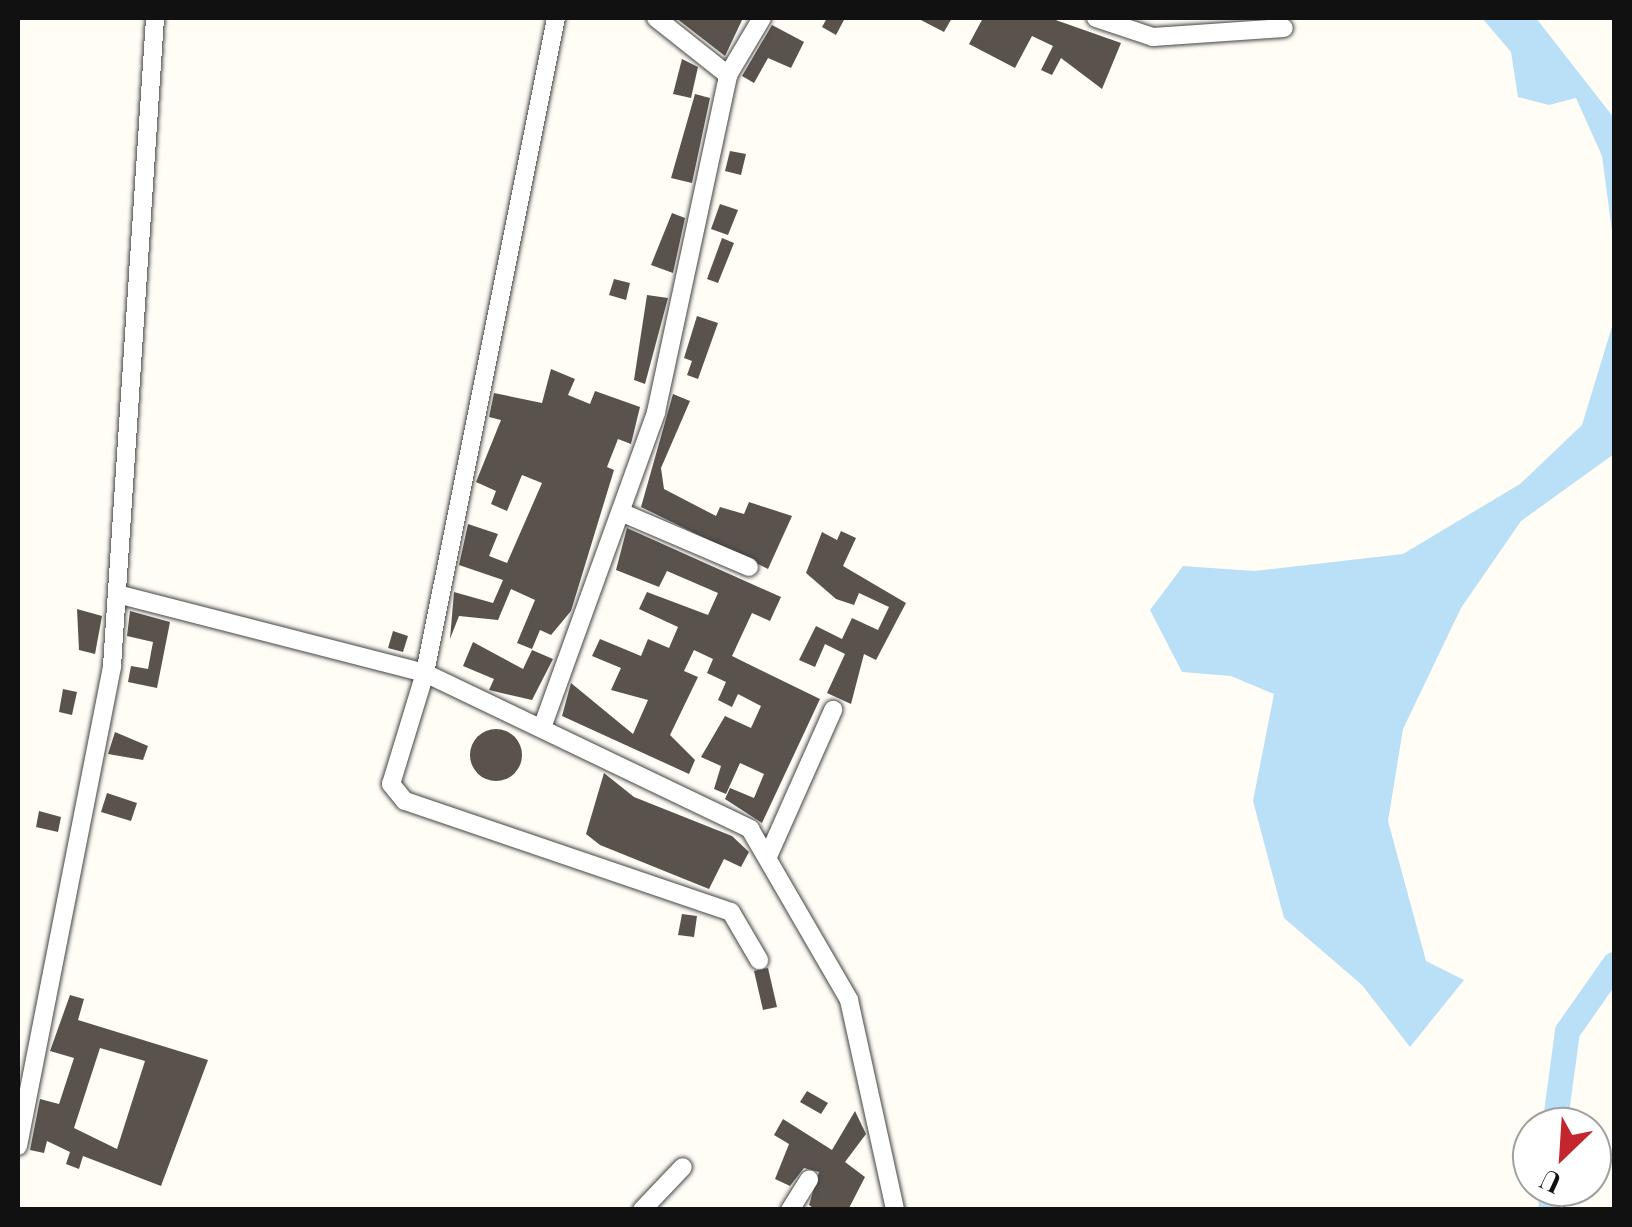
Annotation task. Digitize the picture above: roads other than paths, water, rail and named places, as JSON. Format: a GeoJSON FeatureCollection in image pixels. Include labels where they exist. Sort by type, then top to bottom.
{"type":"FeatureCollection","features":[{"type":"Feature","properties":{"kind":"street"},"geometry":{"type":"LineString","coordinates":[[18,1146],[112,666],[155,18]]}},
{"type":"Feature","properties":{"kind":"street"},"geometry":{"type":"LineString","coordinates":[[556,18],[418,671],[392,774],[396,796],[731,912],[759,960]]}},
{"type":"Feature","properties":{"kind":"street"},"geometry":{"type":"LineString","coordinates":[[656,18],[728,75]]}},
{"type":"Feature","properties":{"kind":"street"},"geometry":{"type":"LineString","coordinates":[[543,725],[623,513],[683,312],[728,75],[762,18]]}},
{"type":"Feature","properties":{"kind":"street"},"geometry":{"type":"LineString","coordinates":[[1096,18],[1153,36],[1284,28]]}},
{"type":"Feature","properties":{"kind":"street"},"geometry":{"type":"LineString","coordinates":[[623,513],[749,566]]}},
{"type":"Feature","properties":{"kind":"street"},"geometry":{"type":"LineString","coordinates":[[117,594],[418,671],[543,725],[750,829],[769,854],[856,1018],[895,1210]]}},
{"type":"Feature","properties":{"kind":"street"},"geometry":{"type":"LineString","coordinates":[[769,854],[833,710]]}},
{"type":"Feature","properties":{"kind":"street"},"geometry":{"type":"LineString","coordinates":[[642,1210],[683,1167]]}},
{"type":"Feature","properties":{"kind":"street"},"geometry":{"type":"LineString","coordinates":[[790,1210],[809,1179]]}},
{"type":"Feature","properties":{"kind":"water"},"geometry":{"type":"Polygon","coordinates":[[[1482,18],[1536,18],[1614,118],[1614,246],[1602,156],[1576,98],[1549,105],[1518,97],[1511,52],[1482,18]]]}},
{"type":"Feature","properties":{"kind":"water"},"geometry":{"type":"Polygon","coordinates":[[[1614,320],[1614,454],[1521,521],[1461,608],[1403,729],[1388,821],[1426,961],[1464,980],[1410,1047],[1362,985],[1284,918],[1253,801],[1274,694],[1231,676],[1182,672],[1150,610],[1183,566],[1254,571],[1403,554],[1520,484],[1582,425],[1614,320]]]}},
{"type":"Feature","properties":{"kind":"waterway"},"geometry":{"type":"LineString","coordinates":[[1557,1107],[1567,1031],[1614,964]]}}]}
